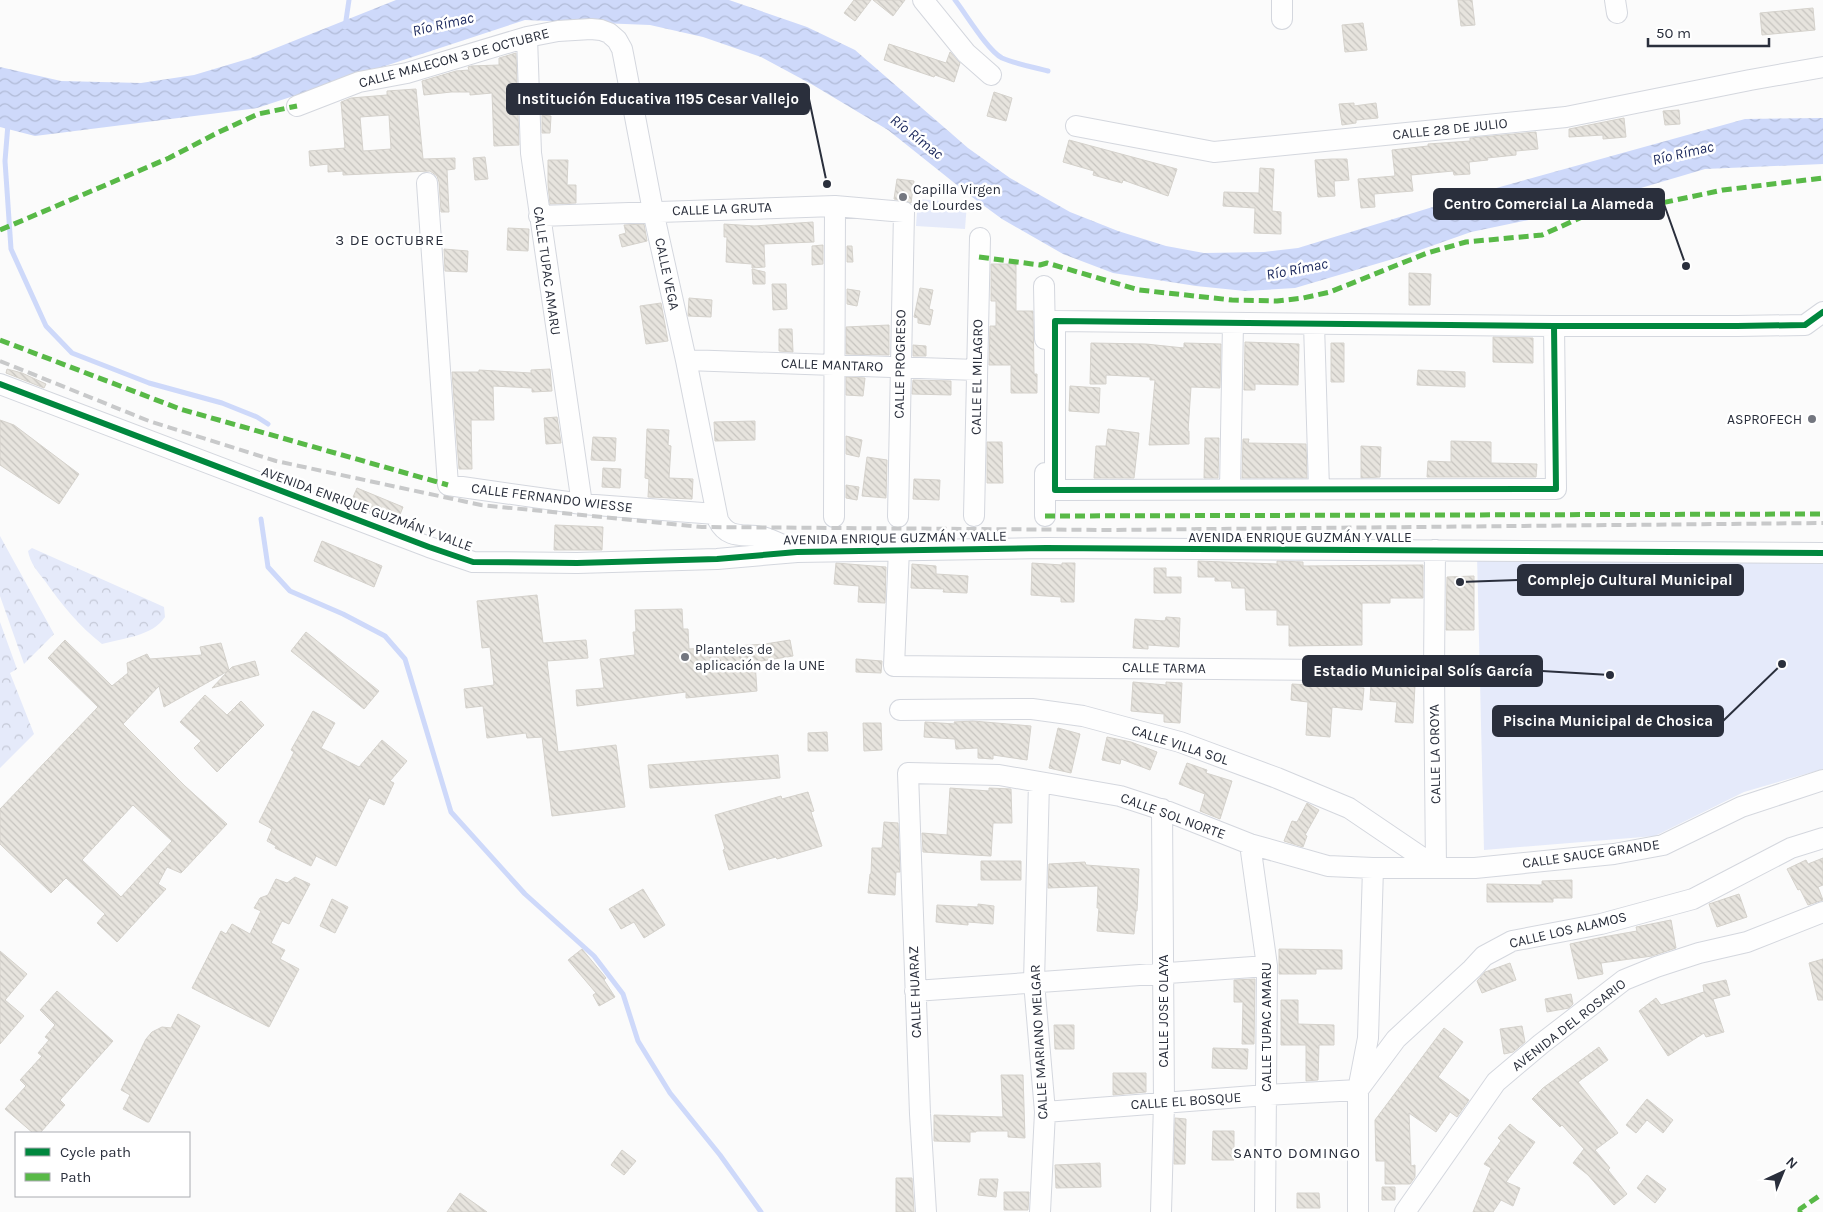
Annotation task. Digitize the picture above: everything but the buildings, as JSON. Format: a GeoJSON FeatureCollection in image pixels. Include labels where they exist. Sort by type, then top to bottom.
{"type":"FeatureCollection","features":[{"type":"Feature","properties":{"kind":"street"},"geometry":{"type":"LineString","coordinates":[[923,0],[966,53],[991,75]]}},
{"type":"Feature","properties":{"kind":"street","name":"CALLE MALECON 3 DE OCTUBRE"},"geometry":{"type":"LineString","coordinates":[[297,106],[359,82],[407,73],[527,37],[558,31],[591,29],[601,30],[613,36]]}},
{"type":"Feature","properties":{"kind":"street","name":"CALLE VEGA"},"geometry":{"type":"LineString","coordinates":[[613,36],[617,40],[623,54],[716,514]]}},
{"type":"Feature","properties":{"kind":"street","name":"CALLE TUPAC AMARU"},"geometry":{"type":"LineString","coordinates":[[527,37],[531,154],[582,504]]}},
{"type":"Feature","properties":{"kind":"street","name":"CALLE 28 DE JULIO"},"geometry":{"type":"LineString","coordinates":[[1076,126],[1214,152],[1566,117],[1823,67]]}},
{"type":"Feature","properties":{"kind":"street","name":"CALLE FERNANDO WIESSE"},"geometry":{"type":"LineString","coordinates":[[427,183],[448,485],[582,504],[716,514]]}},
{"type":"Feature","properties":{"kind":"street"},"geometry":{"type":"LineString","coordinates":[[834,517],[836,365],[835,206]]}},
{"type":"Feature","properties":{"kind":"street","name":"CALLE LA GRUTA"},"geometry":{"type":"LineString","coordinates":[[539,216],[835,206],[904,212]]}},
{"type":"Feature","properties":{"kind":"street","name":"CALLE PROGRESO"},"geometry":{"type":"LineString","coordinates":[[898,517],[904,212]]}},
{"type":"Feature","properties":{"kind":"street","name":"CALLE EL MILAGRO"},"geometry":{"type":"LineString","coordinates":[[974,516],[980,238]]}},
{"type":"Feature","properties":{"kind":"street"},"geometry":{"type":"LineString","coordinates":[[1044,286],[1045,516]]}},
{"type":"Feature","properties":{"kind":"street"},"geometry":{"type":"LineString","coordinates":[[1554,326],[1556,489],[1055,490],[1055,321],[1554,326],[1805,325],[1823,312]]}},
{"type":"Feature","properties":{"kind":"street"},"geometry":{"type":"LineString","coordinates":[[1230,489],[1232,323]]}},
{"type":"Feature","properties":{"kind":"street"},"geometry":{"type":"LineString","coordinates":[[1314,324],[1320,489]]}},
{"type":"Feature","properties":{"kind":"street","name":"CALLE MANTARO"},"geometry":{"type":"LineString","coordinates":[[686,360],[977,370]]}},
{"type":"Feature","properties":{"kind":"street","name":"AVENIDA ENRIQUE GUZMÁN Y VALLE"},"geometry":{"type":"LineString","coordinates":[[0,384],[410,540],[473,562],[634,562],[717,559],[797,552],[1046,548],[1823,553]]}},
{"type":"Feature","properties":{"kind":"street"},"geometry":{"type":"LineString","coordinates":[[716,514],[721,526],[728,533],[766,538],[797,552]]}},
{"type":"Feature","properties":{"kind":"street","name":"CALLE TARMA"},"geometry":{"type":"LineString","coordinates":[[899,549],[894,666],[1434,671]]}},
{"type":"Feature","properties":{"kind":"street","name":"CALLE LA OROYA"},"geometry":{"type":"LineString","coordinates":[[1435,550],[1436,867]]}},
{"type":"Feature","properties":{"kind":"street","name":"CALLE VILLA SOL"},"geometry":{"type":"LineString","coordinates":[[900,710],[1032,709],[1083,716],[1180,742],[1277,778],[1349,808],[1436,867]]}},
{"type":"Feature","properties":{"kind":"street","name":"CALLE SOL NORTE"},"geometry":{"type":"LineString","coordinates":[[908,773],[999,775],[1120,796],[1162,809],[1250,844],[1328,866],[1373,868],[1436,867]]}},
{"type":"Feature","properties":{"kind":"street","name":"CALLE HUARAZ"},"geometry":{"type":"LineString","coordinates":[[908,773],[920,1114],[926,1212]]}},
{"type":"Feature","properties":{"kind":"street","name":"CALLE SAUCE GRANDE"},"geometry":{"type":"LineString","coordinates":[[1436,867],[1475,868],[1614,854],[1663,845],[1741,806],[1823,780]]}},
{"type":"Feature","properties":{"kind":"street","name":"CALLE MARIANO MELGAR"},"geometry":{"type":"LineString","coordinates":[[1039,782],[1034,982],[1045,1112],[1040,1212]]}},
{"type":"Feature","properties":{"kind":"street","name":"CALLE JOSE OLAYA"},"geometry":{"type":"LineString","coordinates":[[1161,1212],[1164,1103],[1162,809]]}},
{"type":"Feature","properties":{"kind":"street","name":"CALLE LOS ALAMOS"},"geometry":{"type":"LineString","coordinates":[[1358,1090],[1396,1039],[1484,956],[1512,941],[1601,924],[1693,899],[1792,848],[1823,838]]}},
{"type":"Feature","properties":{"kind":"street","name":"CALLE TUPAC AMARU"},"geometry":{"type":"LineString","coordinates":[[1250,844],[1267,966],[1265,1212]]}},
{"type":"Feature","properties":{"kind":"street"},"geometry":{"type":"LineString","coordinates":[[1358,1212],[1358,1090],[1368,1038],[1373,868]]}},
{"type":"Feature","properties":{"kind":"street","name":"AVENIDA DEL ROSARIO"},"geometry":{"type":"LineString","coordinates":[[1406,1212],[1496,1082],[1541,1044],[1624,980],[1699,953],[1747,942],[1823,912]]}},
{"type":"Feature","properties":{"kind":"street"},"geometry":{"type":"LineString","coordinates":[[915,991],[1267,966]]}},
{"type":"Feature","properties":{"kind":"street","name":"CALLE EL BOSQUE"},"geometry":{"type":"LineString","coordinates":[[1045,1112],[1358,1090]]}},
{"type":"Feature","properties":{"kind":"green space"},"geometry":{"type":"Polygon","coordinates":[[[918,199],[967,203],[965,229],[916,226],[918,199]]]}},
{"type":"Feature","properties":{"kind":"green space"},"geometry":{"type":"Polygon","coordinates":[[[0,536],[54,634],[24,664],[0,596],[0,536]]]}},
{"type":"Feature","properties":{"kind":"green space"},"geometry":{"type":"Polygon","coordinates":[[[32,548],[164,607],[165,617],[160,623],[145,632],[102,644],[71,615],[37,571],[28,551],[32,548]]]}},
{"type":"Feature","properties":{"kind":"green space"},"geometry":{"type":"Polygon","coordinates":[[[1477,555],[1823,558],[1823,769],[1744,792],[1655,836],[1484,850],[1477,555]]]}},
{"type":"Feature","properties":{"kind":"green space"},"geometry":{"type":"Polygon","coordinates":[[[0,622],[17,669],[10,673],[34,734],[0,768],[0,622]]]}},
{"type":"Feature","properties":{"kind":"water","name":"Río Rímac"},"geometry":{"type":"Polygon","coordinates":[[[396,0],[729,0],[807,27],[855,50],[968,148],[1010,178],[1070,212],[1118,231],[1166,246],[1204,253],[1264,252],[1298,248],[1482,192],[1745,119],[1823,118],[1823,164],[1705,169],[1543,217],[1471,232],[1403,256],[1295,288],[1245,291],[1196,286],[1113,273],[1063,254],[1002,219],[888,130],[813,85],[761,57],[703,37],[650,25],[525,20],[257,108],[35,136],[0,127],[0,67],[61,81],[141,83],[194,75],[251,58],[396,0]]]}},
{"type":"Feature","properties":{"kind":"waterway"},"geometry":{"type":"LineString","coordinates":[[345,27],[349,0]]}},
{"type":"Feature","properties":{"kind":"waterway"},"geometry":{"type":"LineString","coordinates":[[955,0],[996,54],[1013,62],[1048,71]]}},
{"type":"Feature","properties":{"kind":"waterway"},"geometry":{"type":"LineString","coordinates":[[8,124],[5,161],[11,249],[46,326],[72,353],[149,383],[222,403],[257,417],[268,424]]}},
{"type":"Feature","properties":{"kind":"waterway"},"geometry":{"type":"LineString","coordinates":[[261,519],[268,567],[290,591],[343,614],[385,636],[405,659],[451,812],[525,894],[594,956],[623,994],[638,1041],[670,1093],[720,1155],[761,1212]]}},
{"type":"Feature","properties":{"kind":"railway"},"geometry":{"type":"LineString","coordinates":[[0,361],[149,421],[276,461],[481,505],[702,527],[1109,530],[1823,523]]}},
{"type":"Feature","properties":{"kind":"marked path"},"geometry":{"type":"LineString","coordinates":[[0,230],[169,158],[258,114],[297,106]]}},
{"type":"Feature","properties":{"kind":"marked path"},"geometry":{"type":"LineString","coordinates":[[979,257],[1040,265],[1047,263],[1139,290],[1232,300],[1277,301],[1330,292],[1427,253],[1466,242],[1542,235],[1591,213],[1652,205],[1723,190],[1823,178]]}},
{"type":"Feature","properties":{"kind":"marked path"},"geometry":{"type":"LineString","coordinates":[[0,340],[180,409],[448,485]]}},
{"type":"Feature","properties":{"kind":"marked path"},"geometry":{"type":"LineString","coordinates":[[1045,516],[1823,514]]}},
{"type":"Feature","properties":{"kind":"marked path"},"geometry":{"type":"LineString","coordinates":[[1800,1212],[1800,1209],[1822,1194]]}},
{"type":"Feature","properties":{"kind":"cycle path"},"geometry":{"type":"LineString","coordinates":[[1554,326],[1556,489],[1055,490],[1055,321],[1737,326],[1805,325],[1823,312]]}},
{"type":"Feature","properties":{"kind":"cycle path"},"geometry":{"type":"LineString","coordinates":[[0,384],[473,562],[577,563],[717,559],[797,552],[1046,548],[1823,553]]}},
{"type":"Feature","properties":{"kind":"place","name":"Institución Educativa 1195 Cesar Vallejo"},"geometry":{"type":"Point","coordinates":[827,184]}},
{"type":"Feature","properties":{"kind":"place","name":"Capilla Virgen de Lourdes"},"geometry":{"type":"Point","coordinates":[903,197]}},
{"type":"Feature","properties":{"kind":"place","name":"Centro Comercial La Alameda"},"geometry":{"type":"Point","coordinates":[1686,266]}},
{"type":"Feature","properties":{"kind":"place","name":"ASPROFECH"},"geometry":{"type":"Point","coordinates":[1812,419]}},
{"type":"Feature","properties":{"kind":"place","name":"Complejo Cultural Municipal"},"geometry":{"type":"Point","coordinates":[1460,582]}},
{"type":"Feature","properties":{"kind":"place","name":"Planteles de aplicación de la UNE"},"geometry":{"type":"Point","coordinates":[685,657]}},
{"type":"Feature","properties":{"kind":"place","name":"Piscina Municipal de Chosica"},"geometry":{"type":"Point","coordinates":[1782,664]}},
{"type":"Feature","properties":{"kind":"place","name":"Estadio Municipal Solís García"},"geometry":{"type":"Point","coordinates":[1610,675]}},
{"type":"Feature","properties":{"kind":"district","name":"3 DE OCTUBRE"},"geometry":{"type":"Point","coordinates":[390,240]}},
{"type":"Feature","properties":{"kind":"district","name":"SANTO DOMINGO"},"geometry":{"type":"Point","coordinates":[1297,1153]}}]}
